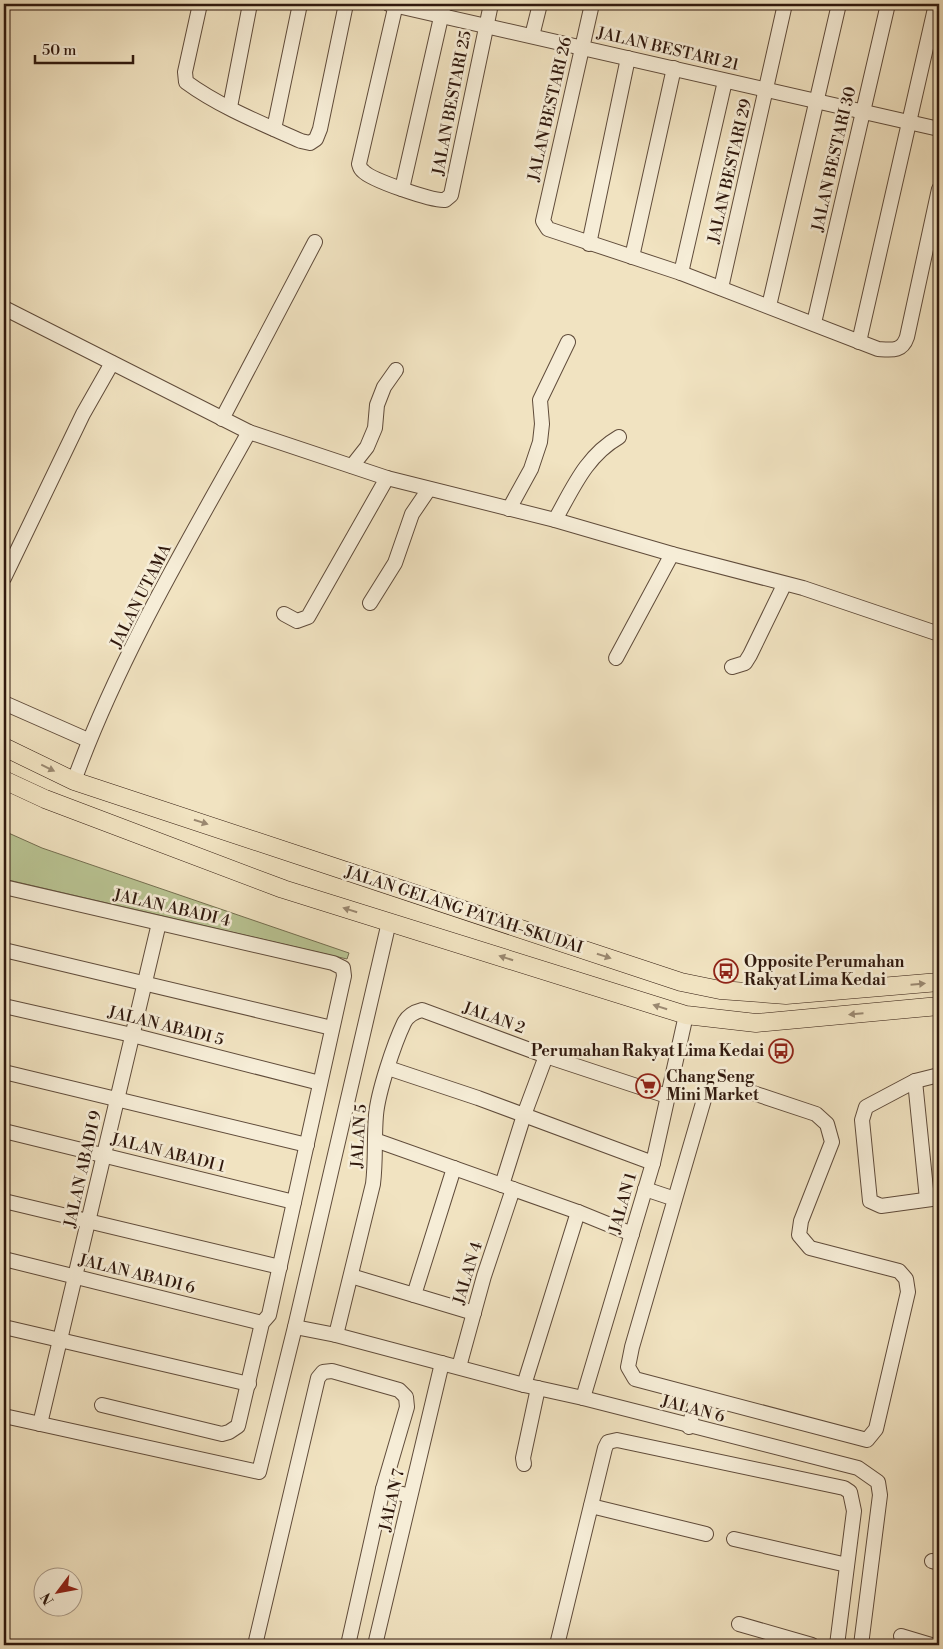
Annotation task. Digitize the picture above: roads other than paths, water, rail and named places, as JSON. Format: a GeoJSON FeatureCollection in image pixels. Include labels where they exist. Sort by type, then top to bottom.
{"type":"FeatureCollection","features":[{"type":"Feature","properties":{"kind":"main road","name":"JALAN GELANG PATAH-SKUDAI"},"geometry":{"type":"LineString","coordinates":[[4,747],[74,781],[681,982],[729,991],[786,995],[939,982]]}},
{"type":"Feature","properties":{"kind":"main road","name":"JALAN GELANG PATAH-SKUDAI"},"geometry":{"type":"LineString","coordinates":[[4,780],[45,799],[282,889],[686,1015],[756,1023],[939,1006]]}},
{"type":"Feature","properties":{"kind":"street"},"geometry":{"type":"LineString","coordinates":[[200,4],[185,72],[186,82],[274,129],[310,143],[316,139],[320,129],[346,4]]}},
{"type":"Feature","properties":{"kind":"street"},"geometry":{"type":"LineString","coordinates":[[230,107],[250,4]]}},
{"type":"Feature","properties":{"kind":"street"},"geometry":{"type":"LineString","coordinates":[[274,129],[300,4]]}},
{"type":"Feature","properties":{"kind":"street","name":"JALAN BESTARI 25"},"geometry":{"type":"LineString","coordinates":[[394,4],[359,164],[364,173],[402,189],[438,201],[445,200],[452,195],[491,4]]}},
{"type":"Feature","properties":{"kind":"street","name":"JALAN BESTARI 21"},"geometry":{"type":"LineString","coordinates":[[394,4],[443,10],[486,26],[939,129]]}},
{"type":"Feature","properties":{"kind":"street"},"geometry":{"type":"LineString","coordinates":[[532,36],[540,4]]}},
{"type":"Feature","properties":{"kind":"street","name":"JALAN BESTARI 26"},"geometry":{"type":"LineString","coordinates":[[589,244],[548,229],[543,221],[592,4]]}},
{"type":"Feature","properties":{"kind":"street","name":"JALAN BESTARI 29"},"geometry":{"type":"LineString","coordinates":[[721,288],[785,4]]}},
{"type":"Feature","properties":{"kind":"street"},"geometry":{"type":"LineString","coordinates":[[769,306],[839,4]]}},
{"type":"Feature","properties":{"kind":"street","name":"JALAN BESTARI 30"},"geometry":{"type":"LineString","coordinates":[[814,323],[888,4]]}},
{"type":"Feature","properties":{"kind":"street"},"geometry":{"type":"LineString","coordinates":[[859,342],[936,4]]}},
{"type":"Feature","properties":{"kind":"street"},"geometry":{"type":"LineString","coordinates":[[402,189],[443,10]]}},
{"type":"Feature","properties":{"kind":"street"},"geometry":{"type":"LineString","coordinates":[[628,58],[589,244],[681,273],[878,349],[897,350],[904,345],[907,337],[939,189]]}},
{"type":"Feature","properties":{"kind":"street"},"geometry":{"type":"LineString","coordinates":[[632,257],[674,68]]}},
{"type":"Feature","properties":{"kind":"street"},"geometry":{"type":"LineString","coordinates":[[681,273],[725,81]]}},
{"type":"Feature","properties":{"kind":"street"},"geometry":{"type":"LineString","coordinates":[[222,419],[315,242]]}},
{"type":"Feature","properties":{"kind":"street"},"geometry":{"type":"LineString","coordinates":[[4,308],[249,432],[388,478],[555,520],[784,585],[803,588],[939,634]]}},
{"type":"Feature","properties":{"kind":"street"},"geometry":{"type":"LineString","coordinates":[[509,509],[531,468],[540,442],[542,424],[540,400],[568,342]]}},
{"type":"Feature","properties":{"kind":"street"},"geometry":{"type":"LineString","coordinates":[[4,578],[83,414],[112,363]]}},
{"type":"Feature","properties":{"kind":"street"},"geometry":{"type":"LineString","coordinates":[[352,466],[367,447],[375,428],[377,405],[384,387],[396,370]]}},
{"type":"Feature","properties":{"kind":"street","name":"JALAN UTAMA"},"geometry":{"type":"LineString","coordinates":[[74,781],[88,740],[158,596],[249,432]]}},
{"type":"Feature","properties":{"kind":"street"},"geometry":{"type":"LineString","coordinates":[[555,520],[593,456],[603,446],[619,437]]}},
{"type":"Feature","properties":{"kind":"street"},"geometry":{"type":"LineString","coordinates":[[284,614],[297,621],[308,617],[388,478]]}},
{"type":"Feature","properties":{"kind":"street"},"geometry":{"type":"LineString","coordinates":[[370,603],[395,563],[412,514],[429,489]]}},
{"type":"Feature","properties":{"kind":"street"},"geometry":{"type":"LineString","coordinates":[[616,658],[672,554]]}},
{"type":"Feature","properties":{"kind":"street"},"geometry":{"type":"LineString","coordinates":[[732,667],[745,663],[784,585]]}},
{"type":"Feature","properties":{"kind":"street"},"geometry":{"type":"LineString","coordinates":[[4,703],[88,740]]}},
{"type":"Feature","properties":{"kind":"street","name":"JALAN ABADI 4"},"geometry":{"type":"LineString","coordinates":[[4,887],[333,963],[342,968],[344,976],[332,1028]]}},
{"type":"Feature","properties":{"kind":"street"},"geometry":{"type":"LineString","coordinates":[[4,1416],[258,1472],[295,1327],[389,922]]}},
{"type":"Feature","properties":{"kind":"street","name":"JALAN ABADI 9"},"geometry":{"type":"LineString","coordinates":[[40,1424],[159,923]]}},
{"type":"Feature","properties":{"kind":"street"},"geometry":{"type":"LineString","coordinates":[[4,950],[332,1028],[269,1315],[262,1323],[238,1426],[222,1434],[102,1406]]}},
{"type":"Feature","properties":{"kind":"street","name":"JALAN ABADI 5"},"geometry":{"type":"LineString","coordinates":[[4,1006],[132,1035],[320,1083]]}},
{"type":"Feature","properties":{"kind":"street","name":"JALAN 2"},"geometry":{"type":"LineString","coordinates":[[422,1010],[546,1056],[667,1096]]}},
{"type":"Feature","properties":{"kind":"street","name":"JALAN 5"},"geometry":{"type":"LineString","coordinates":[[336,1335],[373,1184],[376,1159],[376,1113],[388,1068],[405,1022],[413,1013],[422,1010]]}},
{"type":"Feature","properties":{"kind":"street","name":"JALAN 1"},"geometry":{"type":"LineString","coordinates":[[583,1398],[652,1163],[686,1015]]}},
{"type":"Feature","properties":{"kind":"street","name":"JALAN 4"},"geometry":{"type":"LineString","coordinates":[[459,1367],[508,1187],[524,1115],[546,1056]]}},
{"type":"Feature","properties":{"kind":"street"},"geometry":{"type":"LineString","coordinates":[[388,1068],[524,1115],[652,1163]]}},
{"type":"Feature","properties":{"kind":"street"},"geometry":{"type":"LineString","coordinates":[[4,1072],[307,1145]]}},
{"type":"Feature","properties":{"kind":"street"},"geometry":{"type":"LineString","coordinates":[[915,1081],[933,1198],[881,1206],[870,1201],[862,1120],[866,1108],[915,1081],[939,1075]]}},
{"type":"Feature","properties":{"kind":"street"},"geometry":{"type":"LineString","coordinates":[[729,1085],[816,1114],[827,1124],[832,1142],[801,1221],[799,1235],[810,1248],[899,1271],[906,1279],[908,1292],[876,1429],[867,1440],[635,1380],[628,1367],[675,1199],[705,1096],[714,1088],[729,1085]]}},
{"type":"Feature","properties":{"kind":"street","name":"JALAN ABADI 1"},"geometry":{"type":"LineString","coordinates":[[4,1131],[294,1202]]}},
{"type":"Feature","properties":{"kind":"street"},"geometry":{"type":"LineString","coordinates":[[375,1140],[578,1212],[632,1234]]}},
{"type":"Feature","properties":{"kind":"street"},"geometry":{"type":"LineString","coordinates":[[414,1295],[454,1168]]}},
{"type":"Feature","properties":{"kind":"street"},"geometry":{"type":"LineString","coordinates":[[645,1189],[675,1199]]}},
{"type":"Feature","properties":{"kind":"street"},"geometry":{"type":"LineString","coordinates":[[4,1201],[280,1267]]}},
{"type":"Feature","properties":{"kind":"street"},"geometry":{"type":"LineString","coordinates":[[524,1385],[578,1212]]}},
{"type":"Feature","properties":{"kind":"street","name":"JALAN ABADI 6"},"geometry":{"type":"LineString","coordinates":[[4,1259],[262,1323]]}},
{"type":"Feature","properties":{"kind":"street"},"geometry":{"type":"LineString","coordinates":[[351,1276],[474,1313]]}},
{"type":"Feature","properties":{"kind":"street","name":"JALAN 6"},"geometry":{"type":"LineString","coordinates":[[295,1327],[336,1335],[524,1385],[583,1398],[689,1427],[858,1468],[878,1482],[880,1495],[861,1645]]}},
{"type":"Feature","properties":{"kind":"street"},"geometry":{"type":"LineString","coordinates":[[4,1328],[249,1384]]}},
{"type":"Feature","properties":{"kind":"street","name":"JALAN 7"},"geometry":{"type":"LineString","coordinates":[[375,1645],[442,1363]]}},
{"type":"Feature","properties":{"kind":"street"},"geometry":{"type":"LineString","coordinates":[[255,1645],[318,1378],[323,1372],[332,1371],[399,1390],[406,1397],[407,1407],[383,1490],[348,1645]]}},
{"type":"Feature","properties":{"kind":"street"},"geometry":{"type":"LineString","coordinates":[[524,1464],[523,1458],[538,1388]]}},
{"type":"Feature","properties":{"kind":"street"},"geometry":{"type":"LineString","coordinates":[[689,1427],[697,1396]]}},
{"type":"Feature","properties":{"kind":"street"},"geometry":{"type":"LineString","coordinates":[[557,1645],[605,1448],[612,1440],[637,1442],[844,1488],[850,1492],[854,1505],[837,1645]]}},
{"type":"Feature","properties":{"kind":"street"},"geometry":{"type":"LineString","coordinates":[[383,1490],[410,1496]]}},
{"type":"Feature","properties":{"kind":"street"},"geometry":{"type":"LineString","coordinates":[[591,1506],[706,1534]]}},
{"type":"Feature","properties":{"kind":"street"},"geometry":{"type":"LineString","coordinates":[[734,1539],[847,1565]]}},
{"type":"Feature","properties":{"kind":"street"},"geometry":{"type":"LineString","coordinates":[[739,1624],[812,1645]]}},
{"type":"Feature","properties":{"kind":"street"},"geometry":{"type":"LineString","coordinates":[[901,1636],[931,1645]]}},
{"type":"Feature","properties":{"kind":"place","name":"Opposite Perumahan Rakyat Lima Kedai"},"geometry":{"type":"Point","coordinates":[726,971]}},
{"type":"Feature","properties":{"kind":"place","name":"Perumahan Rakyat Lima Kedai"},"geometry":{"type":"Point","coordinates":[781,1051]}},
{"type":"Feature","properties":{"kind":"place","name":"Chang Seng Mini Market"},"geometry":{"type":"Point","coordinates":[648,1086]}}]}
